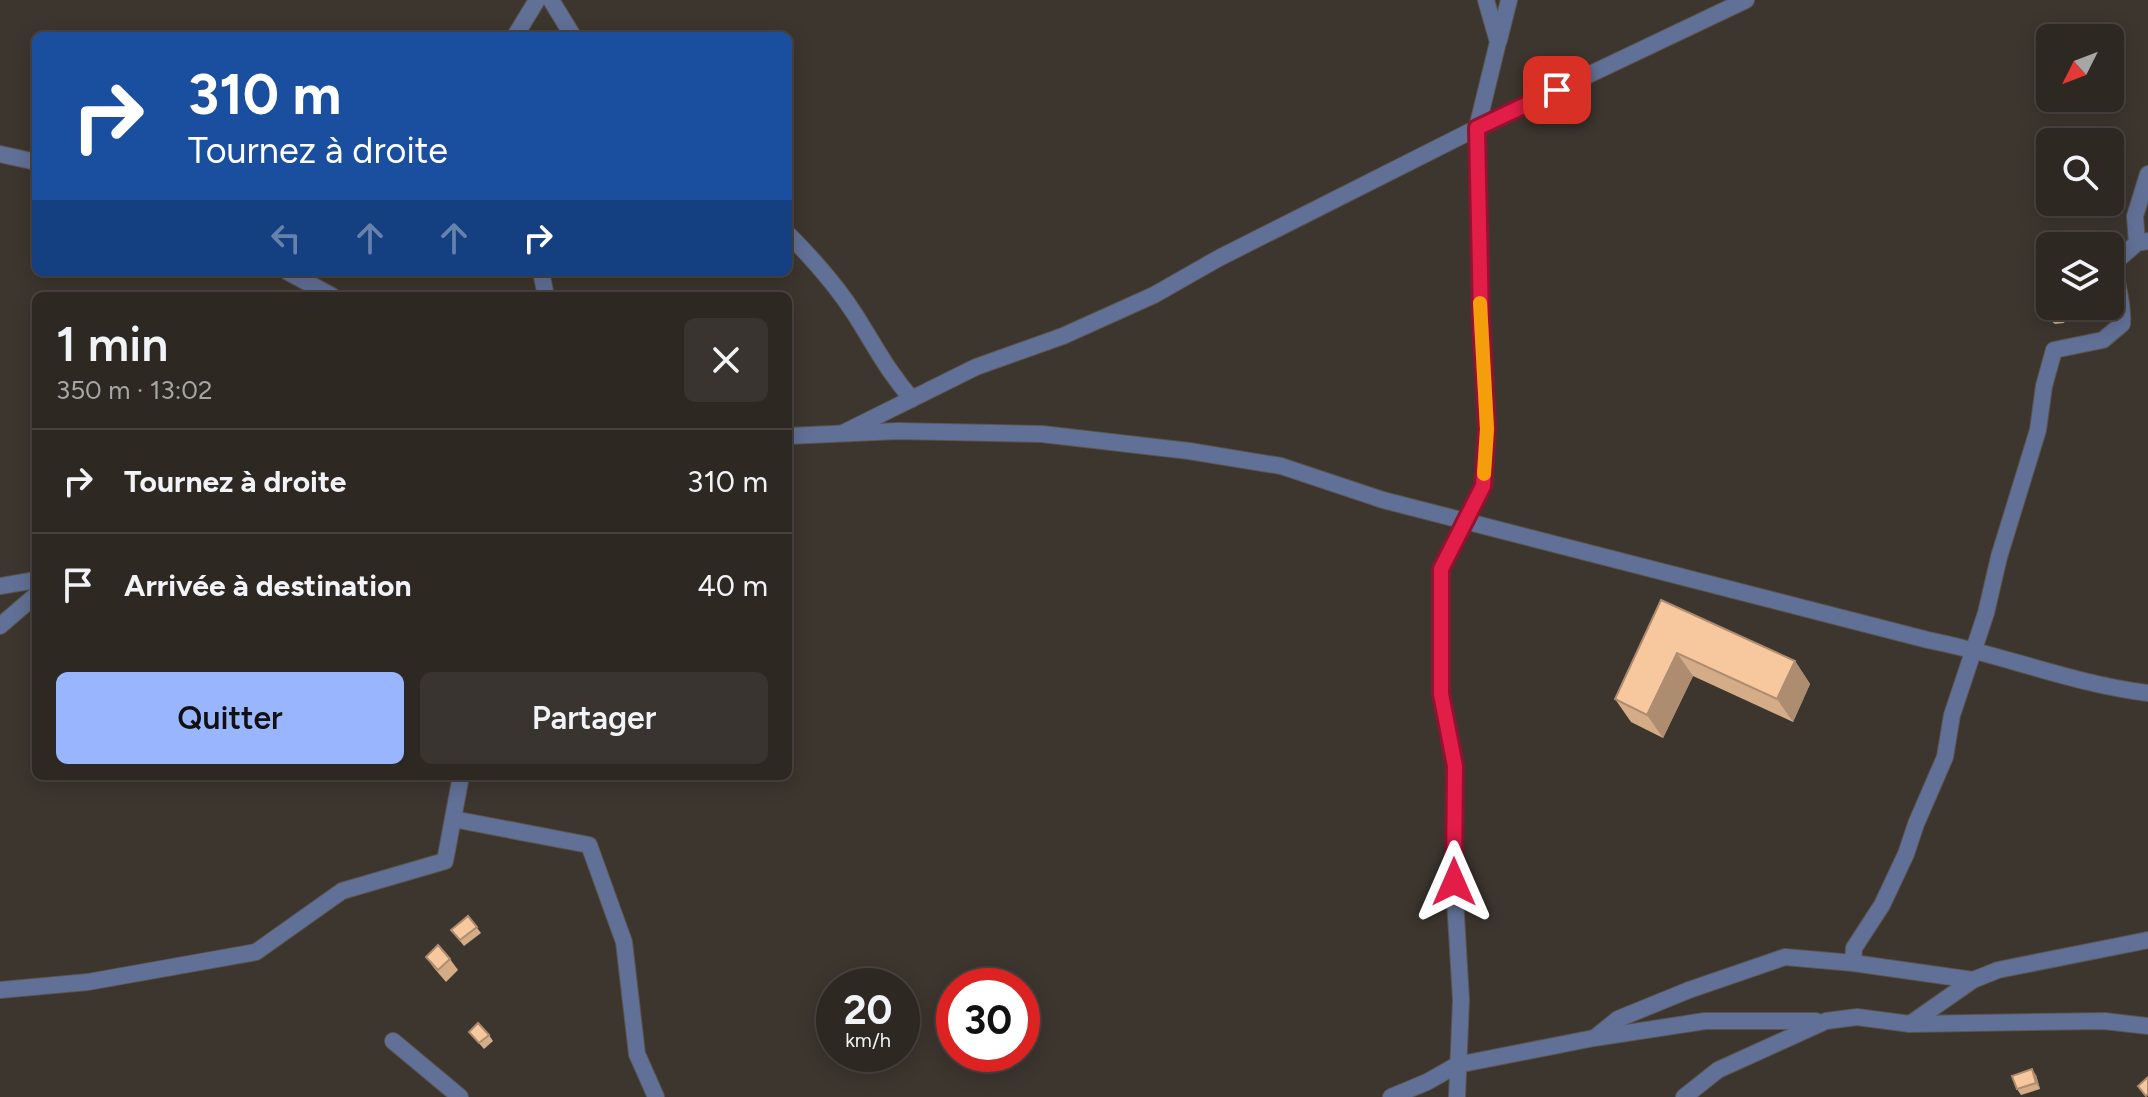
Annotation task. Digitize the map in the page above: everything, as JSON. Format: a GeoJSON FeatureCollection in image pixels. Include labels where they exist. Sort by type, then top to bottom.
{"type":"FeatureCollection","features":[{"type":"Feature","properties":{"kind":"street"},"geometry":{"type":"LineString","coordinates":[[517,32],[537,0]]}},
{"type":"Feature","properties":{"kind":"street"},"geometry":{"type":"LineString","coordinates":[[551,0],[571,32]]}},
{"type":"Feature","properties":{"kind":"street"},"geometry":{"type":"LineString","coordinates":[[1486,0],[1498,42]]}},
{"type":"Feature","properties":{"kind":"street"},"geometry":{"type":"LineString","coordinates":[[1457,1097],[1461,1000],[1454,882],[1455,766],[1441,694],[1441,569],[1483,486],[1487,429],[1477,128],[1509,0]]}},
{"type":"Feature","properties":{"kind":"street"},"geometry":{"type":"LineString","coordinates":[[843,433],[976,367],[1063,336],[1154,295],[1219,258],[1477,128],[1746,0]]}},
{"type":"Feature","properties":{"kind":"street"},"geometry":{"type":"LineString","coordinates":[[0,154],[32,161]]}},
{"type":"Feature","properties":{"kind":"street"},"geometry":{"type":"LineString","coordinates":[[1853,963],[1854,948],[1882,905],[1945,757],[1952,715],[2038,430],[2044,386],[2054,350],[2103,340],[2122,324],[2123,313],[2114,263],[2142,242],[2135,216],[2148,174]]}},
{"type":"Feature","properties":{"kind":"street"},"geometry":{"type":"LineString","coordinates":[[792,238],[856,315],[891,375],[912,399]]}},
{"type":"Feature","properties":{"kind":"street"},"geometry":{"type":"LineString","coordinates":[[295,276],[325,292]]}},
{"type":"Feature","properties":{"kind":"street"},"geometry":{"type":"LineString","coordinates":[[792,436],[898,431],[1042,434],[1189,451],[1281,466],[1383,500],[1928,640],[1974,649],[2121,690],[2148,693]]}},
{"type":"Feature","properties":{"kind":"street"},"geometry":{"type":"LineString","coordinates":[[0,586],[32,581]]}},
{"type":"Feature","properties":{"kind":"street"},"geometry":{"type":"LineString","coordinates":[[0,626],[32,598]]}},
{"type":"Feature","properties":{"kind":"street"},"geometry":{"type":"LineString","coordinates":[[0,990],[88,982],[256,952],[342,891],[445,861],[460,780]]}},
{"type":"Feature","properties":{"kind":"street"},"geometry":{"type":"LineString","coordinates":[[453,819],[589,845],[624,942],[637,1054],[656,1097]]}},
{"type":"Feature","properties":{"kind":"street"},"geometry":{"type":"LineString","coordinates":[[1910,1024],[1973,980],[1998,970],[2148,940]]}},
{"type":"Feature","properties":{"kind":"street"},"geometry":{"type":"LineString","coordinates":[[1594,1038],[1618,1019],[1689,990],[1785,957],[1973,980]]}},
{"type":"Feature","properties":{"kind":"street"},"geometry":{"type":"LineString","coordinates":[[1391,1097],[1457,1065],[1594,1038],[1705,1021],[1826,1021],[1857,1017],[1910,1024],[2104,1021],[2148,1026]]}},
{"type":"Feature","properties":{"kind":"street"},"geometry":{"type":"LineString","coordinates":[[1684,1097],[1718,1070],[1826,1021]]}},
{"type":"Feature","properties":{"kind":"street"},"geometry":{"type":"LineString","coordinates":[[393,1041],[460,1097]]}},
{"type":"Feature","properties":{"kind":"building"},"geometry":{"type":"Polygon","coordinates":[[[1661,600],[1795,661],[1777,699],[1677,653],[1647,715],[1615,699],[1661,600]]]}},
{"type":"Feature","properties":{"kind":"building"},"geometry":{"type":"Polygon","coordinates":[[[468,916],[477,927],[460,940],[451,930],[468,916]]]}},
{"type":"Feature","properties":{"kind":"building"},"geometry":{"type":"Polygon","coordinates":[[[438,945],[450,959],[438,970],[426,957],[438,945]]]}},
{"type":"Feature","properties":{"kind":"building"},"geometry":{"type":"Polygon","coordinates":[[[478,1023],[489,1035],[479,1043],[469,1032],[478,1023]]]}},
{"type":"Feature","properties":{"kind":"building"},"geometry":{"type":"Polygon","coordinates":[[[2032,1069],[2036,1083],[2017,1089],[2012,1076],[2032,1069]]]}},
{"type":"Feature","properties":{"kind":"building"},"geometry":{"type":"Polygon","coordinates":[[[2148,1077],[2148,1094],[2146,1096],[2138,1086],[2148,1077]]]}},
{"type":"Feature","properties":{"kind":"slow traffic"},"geometry":{"type":"LineString","coordinates":[[1480,303],[1487,429],[1484,474]]}},
{"type":"Feature","properties":{"kind":"route"},"geometry":{"type":"LineString","coordinates":[[1454,882],[1455,766],[1441,694],[1441,569],[1483,486],[1487,429],[1477,128],[1557,90]]}}]}
